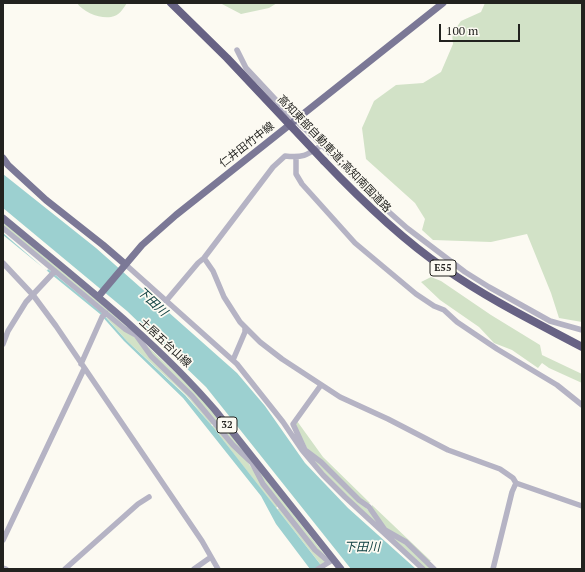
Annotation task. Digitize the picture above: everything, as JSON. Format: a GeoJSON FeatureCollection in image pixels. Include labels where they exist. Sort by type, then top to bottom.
{"type":"FeatureCollection","features":[{"type":"Feature","properties":{"kind":"highway","name":"高知東部自動車道;高知南国道路"},"geometry":{"type":"LineString","coordinates":[[170,3],[228,58],[324,161],[396,232],[437,264],[492,299],[582,347]]}},
{"type":"Feature","properties":{"kind":"main road","name":"仁井田竹中線"},"geometry":{"type":"LineString","coordinates":[[126,264],[150,237],[176,215],[443,3]]}},
{"type":"Feature","properties":{"kind":"main road"},"geometry":{"type":"LineString","coordinates":[[3,158],[8,165],[46,200],[103,244],[126,264],[99,295],[3,218]]}},
{"type":"Feature","properties":{"kind":"main road","name":"土居五台山線"},"geometry":{"type":"LineString","coordinates":[[99,295],[137,334],[197,388],[329,562],[341,569]]}},
{"type":"Feature","properties":{"kind":"street"},"geometry":{"type":"LineString","coordinates":[[237,50],[246,68],[296,121],[322,145],[380,204],[407,228],[465,272],[489,287],[550,321],[582,330]]}},
{"type":"Feature","properties":{"kind":"street"},"geometry":{"type":"LineString","coordinates":[[166,301],[204,258],[273,167],[286,156],[306,156],[322,145]]}},
{"type":"Feature","properties":{"kind":"street"},"geometry":{"type":"LineString","coordinates":[[296,157],[296,174],[302,184],[355,243],[416,294],[434,306],[444,310],[457,322],[498,349],[557,385],[582,405]]}},
{"type":"Feature","properties":{"kind":"street"},"geometry":{"type":"LineString","coordinates":[[3,228],[53,274],[104,315],[137,334]]}},
{"type":"Feature","properties":{"kind":"street"},"geometry":{"type":"LineString","coordinates":[[204,258],[213,271],[224,297],[245,328],[282,359],[320,384],[340,397],[388,419],[448,450],[500,469],[513,478],[516,483],[582,506]]}},
{"type":"Feature","properties":{"kind":"street"},"geometry":{"type":"LineString","coordinates":[[3,262],[33,295],[83,366],[197,534],[218,569]]}},
{"type":"Feature","properties":{"kind":"street"},"geometry":{"type":"LineString","coordinates":[[126,264],[233,360],[269,404],[323,475],[345,498],[384,531],[423,569]]}},
{"type":"Feature","properties":{"kind":"street"},"geometry":{"type":"LineString","coordinates":[[3,344],[11,326],[26,302],[53,274]]}},
{"type":"Feature","properties":{"kind":"street"},"geometry":{"type":"LineString","coordinates":[[3,540],[83,366],[104,315]]}},
{"type":"Feature","properties":{"kind":"street"},"geometry":{"type":"LineString","coordinates":[[233,360],[245,328]]}},
{"type":"Feature","properties":{"kind":"street"},"geometry":{"type":"LineString","coordinates":[[320,384],[293,424],[303,449],[321,462],[368,507],[384,531],[406,542],[434,569]]}},
{"type":"Feature","properties":{"kind":"street"},"geometry":{"type":"LineString","coordinates":[[493,569],[512,492],[516,483]]}},
{"type":"Feature","properties":{"kind":"street"},"geometry":{"type":"LineString","coordinates":[[65,569],[138,504],[149,497]]}},
{"type":"Feature","properties":{"kind":"street"},"geometry":{"type":"LineString","coordinates":[[194,569],[211,557]]}},
{"type":"Feature","properties":{"kind":"street"},"geometry":{"type":"LineString","coordinates":[[318,569],[329,562]]}},
{"type":"Feature","properties":{"kind":"green space"},"geometry":{"type":"Polygon","coordinates":[[[77,3],[127,3],[119,14],[102,17],[87,12],[77,3]]]}},
{"type":"Feature","properties":{"kind":"green space"},"geometry":{"type":"Polygon","coordinates":[[[220,3],[277,3],[269,8],[241,14],[220,3]]]}},
{"type":"Feature","properties":{"kind":"green space"},"geometry":{"type":"Polygon","coordinates":[[[485,3],[582,3],[582,322],[559,318],[551,293],[527,234],[491,242],[433,240],[422,230],[425,219],[415,203],[366,159],[362,128],[374,101],[396,85],[423,83],[441,72],[453,44],[452,34],[461,21],[481,12],[485,3]]]}},
{"type":"Feature","properties":{"kind":"green space"},"geometry":{"type":"Polygon","coordinates":[[[3,222],[111,312],[134,333],[3,226],[3,222]]]}},
{"type":"Feature","properties":{"kind":"green space"},"geometry":{"type":"Polygon","coordinates":[[[431,277],[441,281],[491,315],[540,345],[542,355],[582,374],[582,383],[549,368],[542,363],[538,368],[512,350],[494,343],[479,327],[440,300],[421,282],[431,277]]]}},
{"type":"Feature","properties":{"kind":"green space"},"geometry":{"type":"Polygon","coordinates":[[[105,316],[136,338],[213,423],[211,425],[186,395],[127,341],[105,316]]]}},
{"type":"Feature","properties":{"kind":"green space"},"geometry":{"type":"Polygon","coordinates":[[[138,337],[202,398],[251,461],[153,356],[138,337]]]}},
{"type":"Feature","properties":{"kind":"green space"},"geometry":{"type":"Polygon","coordinates":[[[297,421],[323,457],[370,503],[368,505],[309,452],[295,425],[297,421]]]}},
{"type":"Feature","properties":{"kind":"green space"},"geometry":{"type":"Polygon","coordinates":[[[214,425],[244,457],[278,506],[276,508],[212,426],[214,425]]]}},
{"type":"Feature","properties":{"kind":"green space"},"geometry":{"type":"Polygon","coordinates":[[[306,452],[319,462],[370,512],[383,529],[337,487],[306,452]]]}},
{"type":"Feature","properties":{"kind":"green space"},"geometry":{"type":"Polygon","coordinates":[[[254,464],[328,559],[320,553],[264,482],[254,464]]]}},
{"type":"Feature","properties":{"kind":"green space"},"geometry":{"type":"Polygon","coordinates":[[[372,505],[431,561],[428,561],[387,530],[371,508],[372,505]]]}},
{"type":"Feature","properties":{"kind":"green space"},"geometry":{"type":"Polygon","coordinates":[[[280,508],[326,561],[321,565],[277,509],[280,508]]]}},
{"type":"Feature","properties":{"kind":"green space"},"geometry":{"type":"Polygon","coordinates":[[[387,533],[406,544],[432,569],[426,569],[387,533]]]}},
{"type":"Feature","properties":{"kind":"water","name":"下田川"},"geometry":{"type":"Polygon","coordinates":[[[3,174],[96,248],[237,373],[265,406],[305,463],[348,508],[416,569],[351,569],[206,387],[127,311],[3,208],[3,174]]]}},
{"type":"Feature","properties":{"kind":"water"},"geometry":{"type":"Polygon","coordinates":[[[3,233],[44,268],[3,235],[3,233]]]}},
{"type":"Feature","properties":{"kind":"water"},"geometry":{"type":"Polygon","coordinates":[[[48,269],[101,312],[127,341],[185,395],[213,427],[324,569],[310,569],[276,524],[261,496],[183,398],[124,341],[100,314],[47,271],[48,269]]]}}]}
